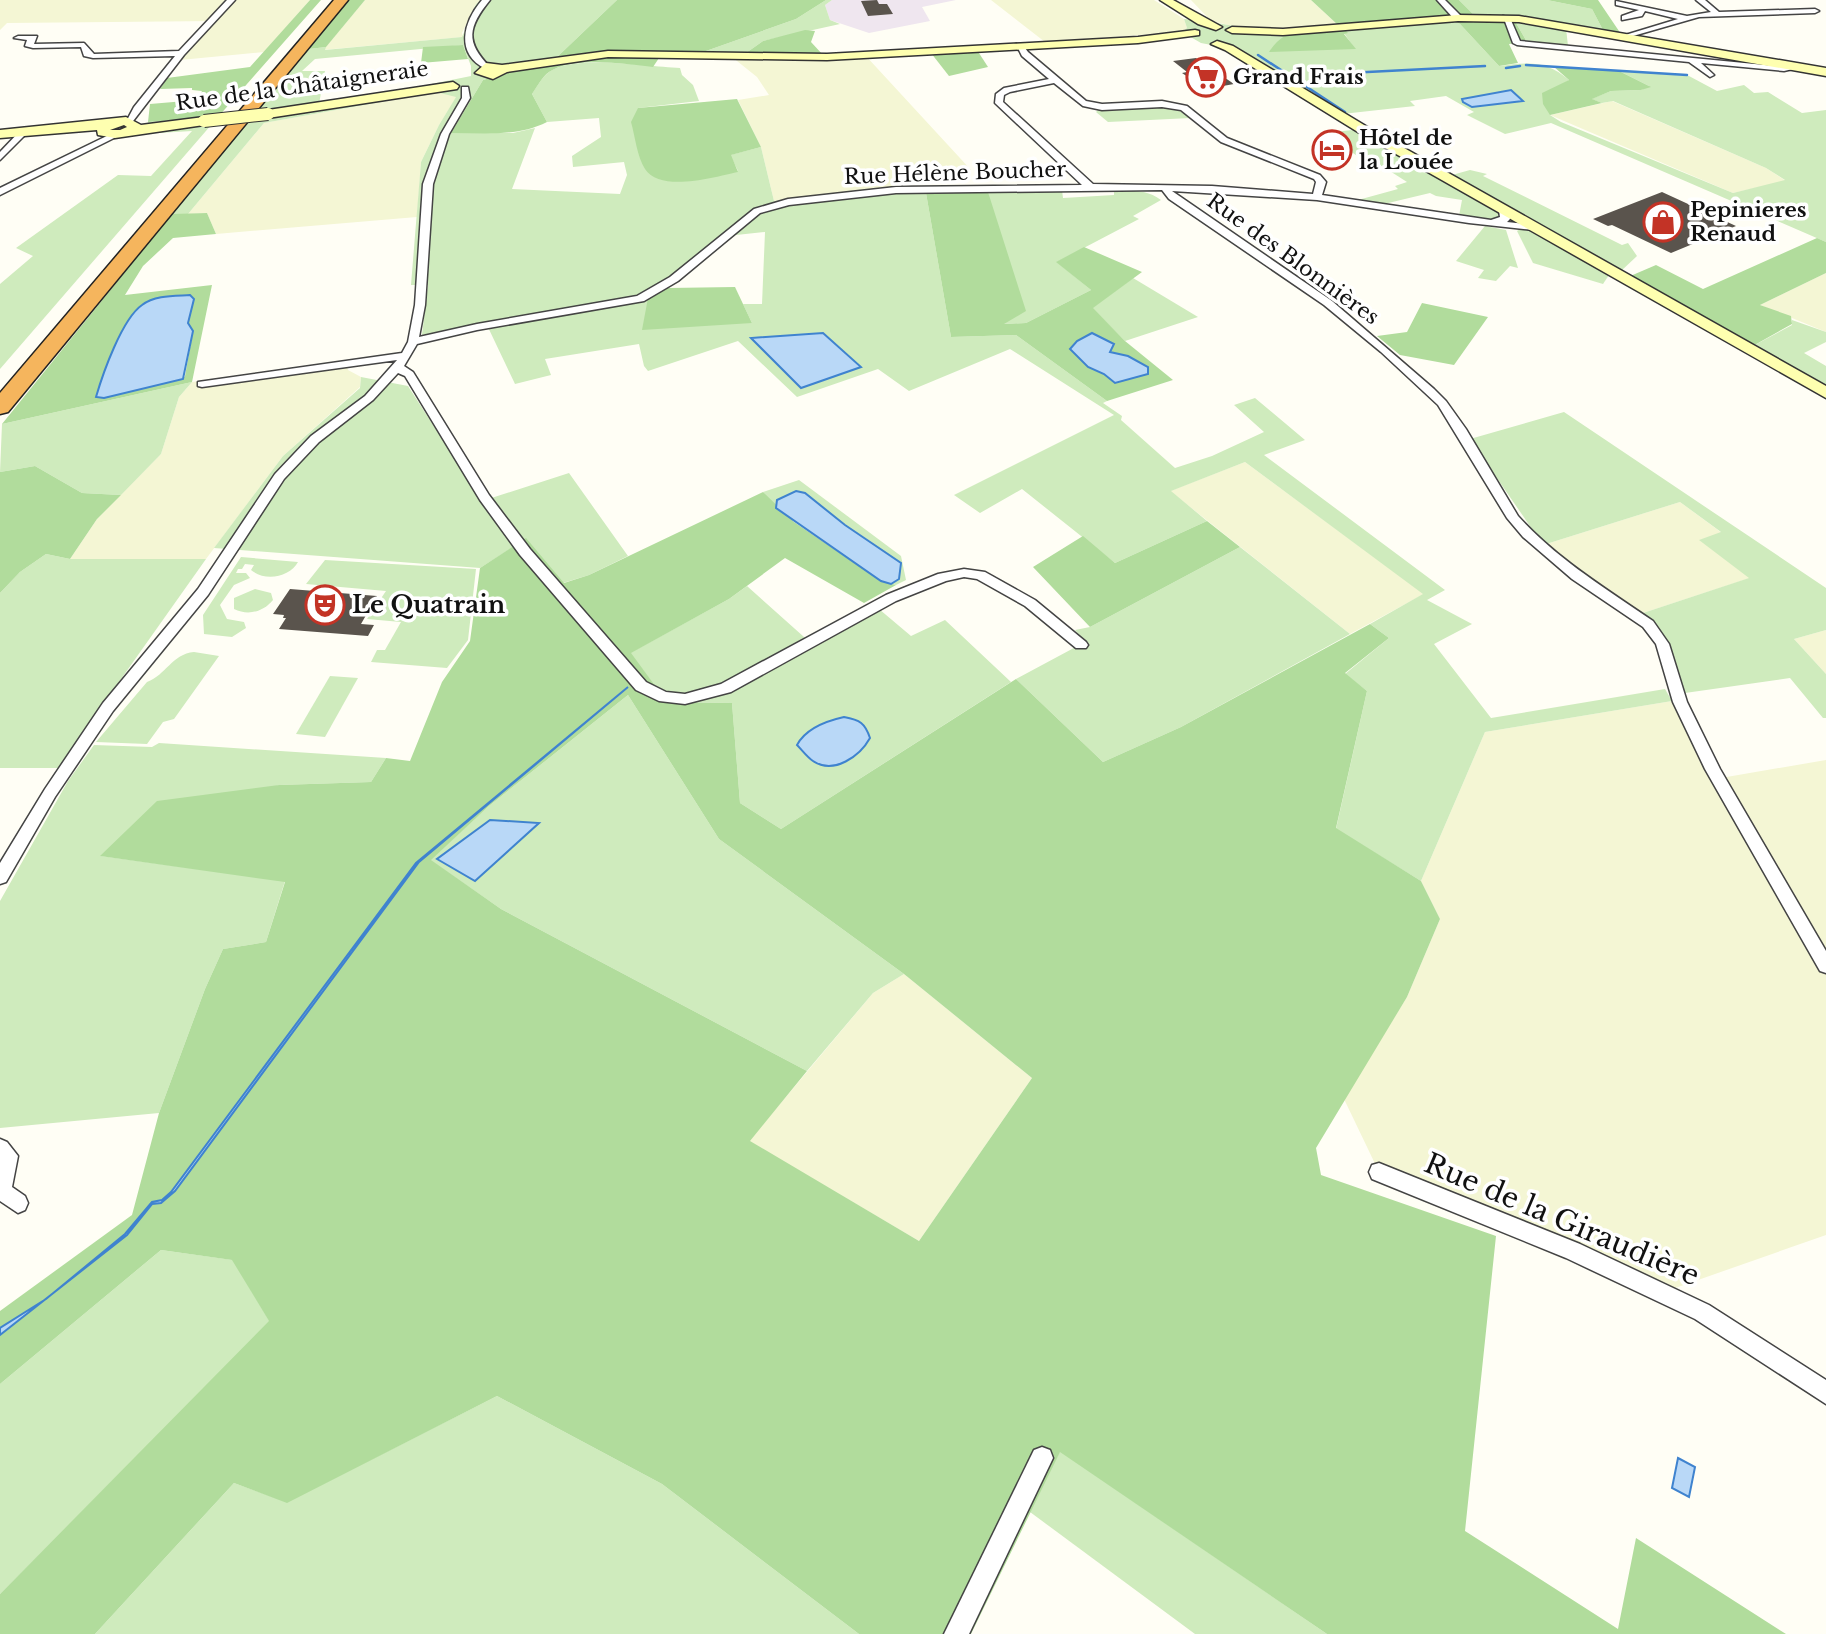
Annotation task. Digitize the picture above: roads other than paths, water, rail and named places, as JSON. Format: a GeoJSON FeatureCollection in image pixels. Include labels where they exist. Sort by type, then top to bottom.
{"type":"FeatureCollection","features":[{"type":"Feature","properties":{"kind":"highway"},"geometry":{"type":"LineString","coordinates":[[0,385],[328,0]]}},
{"type":"Feature","properties":{"kind":"highway"},"geometry":{"type":"LineString","coordinates":[[0,407],[341,0]]}},
{"type":"Feature","properties":{"kind":"street"},"geometry":{"type":"LineString","coordinates":[[0,192],[96,145],[120,126],[181,53],[231,0]]}},
{"type":"Feature","properties":{"kind":"street"},"geometry":{"type":"LineString","coordinates":[[0,877],[50,793],[87,742],[167,650],[169,634],[202,592],[235,542],[302,464],[388,379],[406,357],[413,342],[420,306],[428,184],[445,134],[466,98],[472,79],[468,46],[473,19],[486,0]]}},
{"type":"Feature","properties":{"kind":"street"},"geometry":{"type":"LineString","coordinates":[[1159,0],[1188,19],[1197,34],[1229,48],[1370,134],[1826,393]]}},
{"type":"Feature","properties":{"kind":"street"},"geometry":{"type":"LineString","coordinates":[[1165,0],[1236,37],[1287,82]]}},
{"type":"Feature","properties":{"kind":"street"},"geometry":{"type":"LineString","coordinates":[[1441,0],[1458,18]]}},
{"type":"Feature","properties":{"kind":"street"},"geometry":{"type":"LineString","coordinates":[[1700,0],[1716,13]]}},
{"type":"Feature","properties":{"kind":"street"},"geometry":{"type":"LineString","coordinates":[[1619,3],[1688,19]]}},
{"type":"Feature","properties":{"kind":"street"},"geometry":{"type":"LineString","coordinates":[[1626,36],[1716,13],[1815,11],[1826,8]]}},
{"type":"Feature","properties":{"kind":"street"},"geometry":{"type":"LineString","coordinates":[[1625,18],[1639,14],[1643,9]]}},
{"type":"Feature","properties":{"kind":"street"},"geometry":{"type":"LineString","coordinates":[[1815,11],[1826,18]]}},
{"type":"Feature","properties":{"kind":"street"},"geometry":{"type":"LineString","coordinates":[[1217,44],[1236,37],[1283,32],[1458,18],[1506,18],[1626,36],[1826,72]]}},
{"type":"Feature","properties":{"kind":"street"},"geometry":{"type":"LineString","coordinates":[[1506,18],[1517,43],[1784,69],[1798,67]]}},
{"type":"Feature","properties":{"kind":"street"},"geometry":{"type":"LineString","coordinates":[[1162,38],[1197,34],[1216,27]]}},
{"type":"Feature","properties":{"kind":"street"},"geometry":{"type":"LineString","coordinates":[[18,38],[39,37],[28,44],[80,44],[86,47],[82,54],[93,56],[181,53]]}},
{"type":"Feature","properties":{"kind":"street","name":"Rue de la Châtaigneraie"},"geometry":{"type":"LineString","coordinates":[[0,134],[157,125],[268,114],[472,79],[500,73],[501,68],[608,54],[827,57],[1162,38]]}},
{"type":"Feature","properties":{"kind":"street"},"geometry":{"type":"LineString","coordinates":[[1019,46],[1083,103],[1093,106],[1162,104],[1184,108],[1224,140],[1317,177],[1321,182],[1317,197]]}},
{"type":"Feature","properties":{"kind":"street"},"geometry":{"type":"LineString","coordinates":[[1689,58],[1710,75]]}},
{"type":"Feature","properties":{"kind":"street"},"geometry":{"type":"LineString","coordinates":[[1054,79],[1007,90],[1000,94],[999,103],[1090,187]]}},
{"type":"Feature","properties":{"kind":"street"},"geometry":{"type":"LineString","coordinates":[[0,157],[23,133]]}},
{"type":"Feature","properties":{"kind":"street","name":"Rue Hélène Boucher"},"geometry":{"type":"LineString","coordinates":[[413,342],[477,327],[639,299],[656,292],[742,221],[771,205],[896,190],[1165,188],[1317,197],[1533,227]]}},
{"type":"Feature","properties":{"kind":"street","name":"Rue des Blonnières"},"geometry":{"type":"LineString","coordinates":[[1165,188],[1172,197],[1328,303],[1430,391],[1460,429],[1513,518],[1527,535],[1545,552],[1648,624],[1660,636],[1667,649],[1679,700],[1744,825],[1826,966]]}},
{"type":"Feature","properties":{"kind":"street"},"geometry":{"type":"LineString","coordinates":[[1491,223],[1505,219],[1504,211]]}},
{"type":"Feature","properties":{"kind":"street"},"geometry":{"type":"LineString","coordinates":[[202,384],[391,356],[406,357]]}},
{"type":"Feature","properties":{"kind":"street"},"geometry":{"type":"LineString","coordinates":[[398,368],[408,371],[412,383],[484,498],[525,552],[641,685],[664,697],[685,698],[726,688],[891,598],[943,577],[964,573],[980,575],[1030,603],[1081,645]]}},
{"type":"Feature","properties":{"kind":"street"},"geometry":{"type":"LineString","coordinates":[[388,379],[412,383]]}},
{"type":"Feature","properties":{"kind":"street"},"geometry":{"type":"LineString","coordinates":[[0,1148],[8,1156],[2,1191],[18,1203]]}},
{"type":"Feature","properties":{"kind":"street","name":"Rue de la Giraudière"},"geometry":{"type":"LineString","coordinates":[[1379,1172],[1573,1251],[1702,1312],[1826,1393]]}},
{"type":"Feature","properties":{"kind":"street"},"geometry":{"type":"LineString","coordinates":[[956,1634],[1042,1458]]}},
{"type":"Feature","properties":{"kind":"water"},"geometry":{"type":"Polygon","coordinates":[[[1511,90],[1523,101],[1472,107],[1462,99],[1511,90]]]}},
{"type":"Feature","properties":{"kind":"water"},"geometry":{"type":"Polygon","coordinates":[[[190,295],[194,299],[188,323],[193,331],[183,379],[104,398],[96,397],[114,347],[135,312],[153,299],[190,295]]]}},
{"type":"Feature","properties":{"kind":"water"},"geometry":{"type":"Polygon","coordinates":[[[823,333],[861,367],[801,388],[751,338],[823,333]]]}},
{"type":"Feature","properties":{"kind":"water"},"geometry":{"type":"Polygon","coordinates":[[[1092,333],[1114,344],[1110,352],[1128,356],[1148,367],[1148,374],[1115,383],[1104,374],[1088,367],[1070,349],[1077,341],[1092,333]]]}},
{"type":"Feature","properties":{"kind":"water"},"geometry":{"type":"Polygon","coordinates":[[[796,491],[805,493],[845,525],[901,563],[899,579],[891,584],[881,581],[776,508],[777,500],[796,491]]]}},
{"type":"Feature","properties":{"kind":"water"},"geometry":{"type":"Polygon","coordinates":[[[628,687],[419,862],[175,1191],[161,1203],[152,1204],[127,1235],[52,1294],[125,1234],[152,1202],[162,1200],[171,1192],[416,863],[628,687]]]}},
{"type":"Feature","properties":{"kind":"water"},"geometry":{"type":"Polygon","coordinates":[[[844,717],[861,723],[870,738],[860,751],[846,762],[821,765],[797,745],[811,730],[844,717]]]}},
{"type":"Feature","properties":{"kind":"water"},"geometry":{"type":"Polygon","coordinates":[[[490,820],[539,823],[475,881],[437,859],[490,820]]]}},
{"type":"Feature","properties":{"kind":"water"},"geometry":{"type":"Polygon","coordinates":[[[45,1300],[0,1335],[0,1328],[45,1300]]]}},
{"type":"Feature","properties":{"kind":"water"},"geometry":{"type":"Polygon","coordinates":[[[1678,1458],[1695,1467],[1689,1497],[1672,1488],[1678,1458]]]}},
{"type":"Feature","properties":{"kind":"waterway"},"geometry":{"type":"LineString","coordinates":[[1258,55],[1345,112]]}},
{"type":"Feature","properties":{"kind":"waterway"},"geometry":{"type":"LineString","coordinates":[[1526,65],[1687,75]]}},
{"type":"Feature","properties":{"kind":"waterway"},"geometry":{"type":"LineString","coordinates":[[1332,77],[1348,73],[1485,66]]}},
{"type":"Feature","properties":{"kind":"waterway"},"geometry":{"type":"LineString","coordinates":[[1506,68],[1520,66]]}},
{"type":"Feature","properties":{"kind":"place","name":"Grand Frais"},"geometry":{"type":"Point","coordinates":[1206,77]}},
{"type":"Feature","properties":{"kind":"place","name":"Hôtel de la Louée"},"geometry":{"type":"Point","coordinates":[1332,150]}},
{"type":"Feature","properties":{"kind":"place","name":"Pepinieres Renaud"},"geometry":{"type":"Point","coordinates":[1663,222]}},
{"type":"Feature","properties":{"kind":"place","name":"Le Quatrain"},"geometry":{"type":"Point","coordinates":[325,605]}}]}
